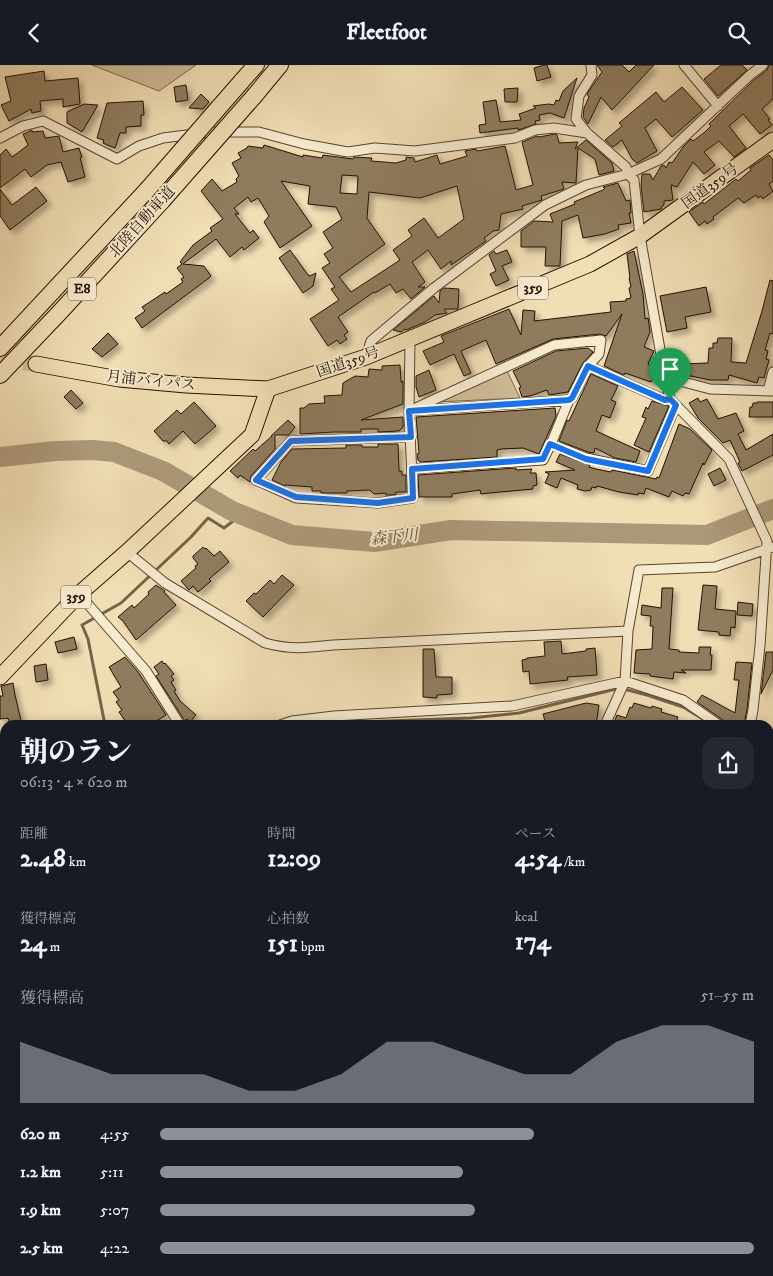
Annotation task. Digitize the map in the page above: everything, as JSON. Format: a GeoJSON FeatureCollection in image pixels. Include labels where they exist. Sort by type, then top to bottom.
{"type":"FeatureCollection","features":[{"type":"Feature","properties":{"kind":"highway","name":"北陸自動車道"},"geometry":{"type":"LineString","coordinates":[[0,348],[147,190],[256,65]]}},
{"type":"Feature","properties":{"kind":"highway","name":"北陸自動車道"},"geometry":{"type":"LineString","coordinates":[[0,375],[162,201],[280,65]]}},
{"type":"Feature","properties":{"kind":"highway","name":"国道359号"},"geometry":{"type":"LineString","coordinates":[[268,389],[366,357],[590,264],[640,236],[773,140]]}},
{"type":"Feature","properties":{"kind":"highway","name":"月浦バイパス"},"geometry":{"type":"LineString","coordinates":[[36,364],[119,379],[268,389]]}},
{"type":"Feature","properties":{"kind":"highway","name":"359"},"geometry":{"type":"LineString","coordinates":[[0,677],[79,594],[252,435],[268,389]]}},
{"type":"Feature","properties":{"kind":"street"},"geometry":{"type":"LineString","coordinates":[[591,65],[592,75],[579,96],[576,119],[587,133],[626,167],[628,174],[634,180],[640,236],[666,381],[673,402],[729,459],[769,546],[754,710],[751,720]]}},
{"type":"Feature","properties":{"kind":"street"},"geometry":{"type":"LineString","coordinates":[[684,65],[718,106]]}},
{"type":"Feature","properties":{"kind":"street"},"geometry":{"type":"LineString","coordinates":[[366,357],[371,341],[434,288],[545,205],[586,185],[628,174],[661,159],[762,65]]}},
{"type":"Feature","properties":{"kind":"street"},"geometry":{"type":"LineString","coordinates":[[0,138],[23,126],[43,121],[117,159],[139,146],[163,138],[210,132],[259,131],[348,152],[375,148],[415,151],[515,138],[536,130],[554,129],[587,133]]}},
{"type":"Feature","properties":{"kind":"street"},"geometry":{"type":"LineString","coordinates":[[410,339],[409,411],[411,437],[413,498],[378,503],[296,497],[256,480],[291,441],[411,437]]}},
{"type":"Feature","properties":{"kind":"street"},"geometry":{"type":"LineString","coordinates":[[409,411],[554,345],[601,340],[599,353],[588,366],[572,398],[569,400],[543,459],[412,469]]}},
{"type":"Feature","properties":{"kind":"street"},"geometry":{"type":"LineString","coordinates":[[588,366],[673,402]]}},
{"type":"Feature","properties":{"kind":"street"},"geometry":{"type":"LineString","coordinates":[[666,381],[676,380],[710,389],[770,391],[773,372]]}},
{"type":"Feature","properties":{"kind":"street"},"geometry":{"type":"LineString","coordinates":[[409,411],[569,400]]}},
{"type":"Feature","properties":{"kind":"street"},"geometry":{"type":"LineString","coordinates":[[550,444],[586,459],[648,471],[673,402]]}},
{"type":"Feature","properties":{"kind":"street"},"geometry":{"type":"LineString","coordinates":[[607,720],[623,686],[628,631],[639,570],[715,567],[769,546]]}},
{"type":"Feature","properties":{"kind":"street"},"geometry":{"type":"LineString","coordinates":[[127,551],[165,583],[265,643],[282,648],[298,649],[333,645],[628,631]]}},
{"type":"Feature","properties":{"kind":"street"},"geometry":{"type":"LineString","coordinates":[[79,594],[146,671],[177,720]]}},
{"type":"Feature","properties":{"kind":"street"},"geometry":{"type":"LineString","coordinates":[[300,720],[334,716],[512,706],[623,686],[643,685],[683,701],[712,720]]}},
{"type":"Feature","properties":{"kind":"shaded area"},"geometry":{"type":"Polygon","coordinates":[[[92,65],[196,65],[159,91],[92,65]]]}},
{"type":"Feature","properties":{"kind":"shaded area"},"geometry":{"type":"Polygon","coordinates":[[[507,371],[520,398],[436,402],[507,371]]]}},
{"type":"Feature","properties":{"kind":"building"},"geometry":{"type":"Polygon","coordinates":[[[547,65],[551,77],[537,81],[534,68],[547,65]]]}},
{"type":"Feature","properties":{"kind":"building"},"geometry":{"type":"Polygon","coordinates":[[[597,65],[622,65],[629,72],[636,65],[654,65],[612,110],[601,97],[588,124],[583,117],[584,108],[589,97],[587,94],[602,72],[597,65]]]}},
{"type":"Feature","properties":{"kind":"building"},"geometry":{"type":"Polygon","coordinates":[[[721,65],[742,65],[747,70],[718,96],[704,79],[721,65]]]}},
{"type":"Feature","properties":{"kind":"building"},"geometry":{"type":"Polygon","coordinates":[[[769,65],[773,65],[773,99],[762,109],[772,125],[760,134],[743,114],[729,126],[746,148],[734,157],[719,141],[704,152],[715,165],[704,174],[693,162],[677,187],[671,185],[673,200],[664,201],[661,209],[644,212],[641,186],[642,174],[650,174],[653,180],[661,166],[664,165],[666,168],[669,162],[672,163],[683,147],[691,139],[693,141],[705,132],[711,126],[709,124],[754,80],[767,70],[769,65]]]}},
{"type":"Feature","properties":{"kind":"building"},"geometry":{"type":"Polygon","coordinates":[[[44,71],[45,81],[78,78],[80,104],[63,107],[63,99],[40,101],[41,111],[32,113],[31,109],[9,121],[1,105],[11,101],[5,77],[44,71]]]}},
{"type":"Feature","properties":{"kind":"building"},"geometry":{"type":"Polygon","coordinates":[[[577,78],[564,118],[550,113],[539,115],[540,120],[535,121],[536,124],[518,130],[518,128],[480,133],[479,125],[486,124],[483,102],[496,100],[500,122],[521,120],[519,114],[536,108],[533,106],[554,105],[556,100],[559,101],[563,91],[577,78]]]}},
{"type":"Feature","properties":{"kind":"building"},"geometry":{"type":"Polygon","coordinates":[[[186,85],[188,100],[176,102],[174,87],[186,85]]]}},
{"type":"Feature","properties":{"kind":"building"},"geometry":{"type":"Polygon","coordinates":[[[682,87],[703,110],[672,137],[656,119],[645,128],[657,151],[637,163],[632,159],[622,140],[613,147],[605,140],[622,126],[619,123],[656,92],[664,102],[682,87]]]}},
{"type":"Feature","properties":{"kind":"building"},"geometry":{"type":"Polygon","coordinates":[[[518,88],[517,102],[505,102],[504,89],[518,88]]]}},
{"type":"Feature","properties":{"kind":"building"},"geometry":{"type":"Polygon","coordinates":[[[201,94],[209,102],[203,109],[189,108],[201,94]]]}},
{"type":"Feature","properties":{"kind":"building"},"geometry":{"type":"Polygon","coordinates":[[[143,101],[144,115],[141,115],[141,126],[126,127],[126,133],[120,133],[115,148],[103,143],[104,140],[97,138],[107,103],[143,101]]]}},
{"type":"Feature","properties":{"kind":"building"},"geometry":{"type":"Polygon","coordinates":[[[84,104],[98,105],[82,132],[67,123],[67,112],[84,104]]]}},
{"type":"Feature","properties":{"kind":"building"},"geometry":{"type":"Polygon","coordinates":[[[32,130],[32,132],[43,131],[45,138],[59,136],[63,152],[79,148],[85,177],[68,182],[61,162],[47,165],[31,177],[25,169],[0,188],[0,155],[6,149],[12,157],[28,145],[23,134],[32,130]]]}},
{"type":"Feature","properties":{"kind":"building"},"geometry":{"type":"Polygon","coordinates":[[[555,134],[559,143],[578,142],[575,149],[586,140],[612,163],[614,171],[599,175],[595,159],[578,148],[576,183],[562,182],[564,189],[541,196],[542,200],[522,206],[523,209],[501,214],[499,230],[493,231],[484,238],[486,241],[451,265],[451,261],[441,269],[428,250],[412,262],[425,282],[418,287],[425,287],[411,299],[403,289],[396,293],[390,284],[374,292],[338,317],[348,332],[344,335],[347,339],[340,344],[337,340],[328,346],[310,319],[339,300],[331,289],[335,287],[322,268],[330,263],[324,254],[333,248],[323,232],[342,219],[336,207],[308,204],[310,186],[281,181],[312,226],[280,248],[264,222],[269,216],[258,198],[251,202],[248,197],[234,208],[239,214],[235,214],[250,233],[253,230],[259,238],[244,250],[242,247],[230,257],[216,239],[183,264],[204,266],[211,276],[209,278],[142,328],[135,318],[145,311],[142,307],[183,282],[181,279],[184,277],[177,268],[182,264],[180,262],[193,245],[212,231],[210,228],[223,219],[201,191],[212,179],[222,191],[237,182],[236,179],[239,176],[232,163],[241,158],[238,153],[248,146],[263,148],[264,145],[303,157],[303,155],[322,158],[323,155],[353,159],[354,157],[372,158],[371,161],[396,163],[406,160],[406,157],[414,158],[415,162],[437,155],[440,164],[467,156],[465,151],[505,146],[516,190],[533,185],[522,142],[537,136],[555,134]],[[342,175],[340,193],[357,194],[358,176],[342,175]],[[457,186],[420,198],[369,192],[367,218],[385,244],[339,277],[351,292],[400,260],[393,250],[412,236],[408,230],[424,218],[438,238],[464,219],[457,186]]]}},
{"type":"Feature","properties":{"kind":"building"},"geometry":{"type":"Polygon","coordinates":[[[769,155],[773,160],[773,181],[769,184],[773,191],[763,199],[761,196],[758,198],[756,195],[744,203],[738,198],[713,217],[714,219],[707,224],[705,221],[699,226],[689,212],[703,202],[704,204],[736,179],[738,181],[751,170],[750,168],[769,155]]]}},
{"type":"Feature","properties":{"kind":"building"},"geometry":{"type":"Polygon","coordinates":[[[618,183],[626,201],[630,200],[631,213],[629,213],[631,223],[618,225],[619,229],[605,234],[583,238],[578,215],[562,221],[560,266],[545,266],[546,247],[521,247],[521,231],[534,221],[553,222],[550,214],[603,190],[605,188],[603,187],[618,183]]]}},
{"type":"Feature","properties":{"kind":"building"},"geometry":{"type":"Polygon","coordinates":[[[36,187],[47,201],[10,230],[0,216],[0,189],[12,205],[36,187]]]}},
{"type":"Feature","properties":{"kind":"building"},"geometry":{"type":"Polygon","coordinates":[[[290,250],[308,275],[316,273],[313,286],[303,293],[279,258],[290,250]]]}},
{"type":"Feature","properties":{"kind":"building"},"geometry":{"type":"Polygon","coordinates":[[[507,250],[512,262],[502,266],[509,280],[496,286],[490,274],[496,271],[489,255],[494,251],[496,254],[507,250]]]}},
{"type":"Feature","properties":{"kind":"building"},"geometry":{"type":"Polygon","coordinates":[[[634,251],[643,294],[645,319],[648,318],[650,332],[644,347],[654,351],[648,364],[657,370],[651,382],[625,373],[624,375],[604,366],[622,314],[606,336],[600,334],[553,339],[496,364],[486,340],[461,351],[471,373],[464,376],[454,354],[430,365],[423,351],[444,342],[441,336],[509,309],[521,335],[523,310],[535,311],[534,321],[611,312],[610,302],[626,301],[626,299],[631,298],[627,254],[634,251]]]}},
{"type":"Feature","properties":{"kind":"building"},"geometry":{"type":"Polygon","coordinates":[[[770,280],[773,281],[773,334],[770,333],[765,350],[768,351],[766,359],[769,360],[764,378],[759,377],[757,383],[729,375],[728,380],[710,380],[681,374],[681,364],[708,363],[709,348],[713,348],[713,343],[717,343],[718,338],[732,338],[731,362],[746,363],[770,280]]]}},
{"type":"Feature","properties":{"kind":"building"},"geometry":{"type":"Polygon","coordinates":[[[706,287],[711,312],[685,317],[687,328],[667,332],[660,296],[706,287]]]}},
{"type":"Feature","properties":{"kind":"building"},"geometry":{"type":"Polygon","coordinates":[[[444,288],[459,289],[458,309],[444,309],[447,313],[435,315],[425,322],[401,332],[393,330],[434,296],[439,303],[440,291],[444,288]]]}},
{"type":"Feature","properties":{"kind":"building"},"geometry":{"type":"Polygon","coordinates":[[[108,333],[118,344],[102,357],[92,349],[108,333]]]}},
{"type":"Feature","properties":{"kind":"building"},"geometry":{"type":"Polygon","coordinates":[[[588,348],[593,352],[583,363],[568,392],[549,395],[547,390],[522,397],[519,388],[521,387],[513,371],[556,351],[588,348]]]}},
{"type":"Feature","properties":{"kind":"building"},"geometry":{"type":"Polygon","coordinates":[[[400,365],[401,382],[403,381],[403,404],[361,420],[403,417],[403,427],[399,431],[378,432],[378,429],[361,429],[361,432],[300,434],[300,408],[304,408],[309,404],[325,403],[324,396],[342,395],[343,383],[355,376],[368,377],[369,369],[382,370],[382,366],[400,365]]]}},
{"type":"Feature","properties":{"kind":"building"},"geometry":{"type":"Polygon","coordinates":[[[429,370],[436,390],[419,397],[416,387],[416,376],[429,370]]]}},
{"type":"Feature","properties":{"kind":"building"},"geometry":{"type":"Polygon","coordinates":[[[591,374],[618,386],[611,400],[616,402],[610,418],[602,415],[596,431],[640,451],[636,462],[615,458],[595,448],[594,453],[588,452],[559,441],[567,420],[569,421],[591,374]]]}},
{"type":"Feature","properties":{"kind":"building"},"geometry":{"type":"Polygon","coordinates":[[[71,390],[83,403],[76,409],[64,397],[71,390]]]}},
{"type":"Feature","properties":{"kind":"building"},"geometry":{"type":"Polygon","coordinates":[[[698,398],[700,402],[707,399],[718,419],[736,413],[744,431],[738,434],[746,450],[773,434],[773,455],[742,471],[730,440],[723,443],[698,418],[689,403],[698,398]]]}},
{"type":"Feature","properties":{"kind":"building"},"geometry":{"type":"Polygon","coordinates":[[[652,401],[669,406],[649,452],[634,445],[646,418],[642,417],[646,407],[648,409],[652,401]]]}},
{"type":"Feature","properties":{"kind":"building"},"geometry":{"type":"Polygon","coordinates":[[[194,402],[216,426],[195,444],[183,431],[169,444],[167,441],[163,441],[154,431],[177,410],[181,414],[194,402]]]}},
{"type":"Feature","properties":{"kind":"building"},"geometry":{"type":"Polygon","coordinates":[[[773,402],[773,417],[749,417],[750,407],[752,407],[753,403],[773,402]]]}},
{"type":"Feature","properties":{"kind":"building"},"geometry":{"type":"Polygon","coordinates":[[[555,408],[556,416],[539,454],[523,448],[501,449],[497,450],[497,457],[420,462],[418,460],[416,417],[555,408]]]}},
{"type":"Feature","properties":{"kind":"building"},"geometry":{"type":"Polygon","coordinates":[[[288,420],[295,427],[289,435],[275,435],[275,449],[251,476],[250,482],[240,475],[238,478],[230,471],[253,449],[255,451],[288,420]]]}},
{"type":"Feature","properties":{"kind":"building"},"geometry":{"type":"Polygon","coordinates":[[[679,424],[690,429],[712,450],[704,465],[703,463],[689,494],[685,493],[683,496],[672,491],[669,497],[646,488],[644,494],[638,493],[638,495],[597,486],[585,491],[577,489],[578,485],[561,478],[557,488],[545,483],[549,474],[545,472],[575,470],[556,462],[560,454],[596,469],[659,478],[679,424]]]}},
{"type":"Feature","properties":{"kind":"building"},"geometry":{"type":"Polygon","coordinates":[[[378,444],[398,444],[399,471],[402,471],[402,475],[406,475],[406,492],[396,492],[396,494],[392,495],[386,495],[386,493],[374,494],[370,490],[347,491],[347,493],[321,493],[321,491],[312,491],[312,487],[285,486],[272,480],[281,462],[292,449],[346,448],[346,445],[378,447],[378,444]]]}},
{"type":"Feature","properties":{"kind":"building"},"geometry":{"type":"Polygon","coordinates":[[[516,468],[516,470],[532,469],[530,473],[536,473],[537,485],[533,486],[533,489],[481,494],[480,490],[452,494],[452,497],[419,497],[418,475],[516,468]]]}},
{"type":"Feature","properties":{"kind":"building"},"geometry":{"type":"Polygon","coordinates":[[[720,468],[726,480],[714,486],[708,474],[720,468]]]}},
{"type":"Feature","properties":{"kind":"building"},"geometry":{"type":"Polygon","coordinates":[[[203,547],[214,556],[220,551],[229,562],[209,579],[211,581],[198,592],[193,586],[189,590],[181,581],[196,568],[195,566],[198,564],[193,556],[203,547]]]}},
{"type":"Feature","properties":{"kind":"building"},"geometry":{"type":"Polygon","coordinates":[[[282,575],[294,585],[263,617],[246,601],[270,580],[274,584],[282,575]]]}},
{"type":"Feature","properties":{"kind":"building"},"geometry":{"type":"Polygon","coordinates":[[[156,585],[165,591],[176,605],[136,640],[118,617],[132,605],[134,608],[156,585]]]}},
{"type":"Feature","properties":{"kind":"building"},"geometry":{"type":"Polygon","coordinates":[[[703,585],[717,586],[715,609],[736,611],[735,628],[731,627],[730,636],[719,635],[719,632],[698,630],[703,585]]]}},
{"type":"Feature","properties":{"kind":"building"},"geometry":{"type":"Polygon","coordinates":[[[662,588],[673,588],[669,649],[679,650],[679,652],[699,653],[699,647],[711,647],[711,670],[681,670],[686,673],[674,672],[673,679],[634,673],[636,650],[652,649],[653,626],[650,626],[651,616],[641,615],[642,605],[661,608],[662,588]]]}},
{"type":"Feature","properties":{"kind":"building"},"geometry":{"type":"Polygon","coordinates":[[[738,602],[753,604],[752,616],[737,615],[738,602]]]}},
{"type":"Feature","properties":{"kind":"building"},"geometry":{"type":"Polygon","coordinates":[[[74,637],[77,649],[58,653],[55,642],[74,637]]]}},
{"type":"Feature","properties":{"kind":"building"},"geometry":{"type":"Polygon","coordinates":[[[561,641],[562,654],[595,648],[597,675],[567,677],[568,680],[530,684],[529,671],[523,672],[522,660],[545,656],[544,642],[561,641]]]}},
{"type":"Feature","properties":{"kind":"building"},"geometry":{"type":"Polygon","coordinates":[[[423,649],[434,649],[436,677],[452,677],[452,694],[437,695],[437,698],[423,697],[423,649]]]}},
{"type":"Feature","properties":{"kind":"building"},"geometry":{"type":"Polygon","coordinates":[[[766,652],[773,652],[773,670],[761,694],[766,652]]]}},
{"type":"Feature","properties":{"kind":"building"},"geometry":{"type":"Polygon","coordinates":[[[125,657],[138,672],[166,715],[158,720],[125,720],[119,712],[122,710],[116,702],[119,700],[113,692],[121,687],[109,667],[125,657]]]}},
{"type":"Feature","properties":{"kind":"building"},"geometry":{"type":"Polygon","coordinates":[[[162,661],[174,674],[171,676],[174,680],[171,682],[176,690],[174,691],[180,701],[196,715],[192,720],[184,720],[156,676],[159,674],[154,667],[162,661]]]}},
{"type":"Feature","properties":{"kind":"building"},"geometry":{"type":"Polygon","coordinates":[[[736,662],[752,663],[745,720],[723,720],[697,702],[702,695],[735,713],[739,680],[734,680],[736,662]]]}},
{"type":"Feature","properties":{"kind":"building"},"geometry":{"type":"Polygon","coordinates":[[[46,664],[48,680],[36,682],[34,666],[46,664]]]}},
{"type":"Feature","properties":{"kind":"building"},"geometry":{"type":"Polygon","coordinates":[[[13,683],[21,720],[0,719],[0,696],[3,696],[1,686],[13,683]]]}},
{"type":"Feature","properties":{"kind":"building"},"geometry":{"type":"Polygon","coordinates":[[[586,703],[599,705],[597,720],[545,720],[543,714],[586,703]]]}},
{"type":"Feature","properties":{"kind":"building"},"geometry":{"type":"Polygon","coordinates":[[[634,703],[651,708],[652,706],[662,709],[661,712],[678,717],[677,720],[615,720],[617,715],[626,718],[630,707],[632,708],[634,703]]]}},
{"type":"Feature","properties":{"kind":"waterway","name":"森下川"},"geometry":{"type":"LineString","coordinates":[[0,457],[55,451],[92,450],[114,452],[163,471],[232,511],[292,535],[374,542],[451,530],[707,535],[773,509]]}},
{"type":"Feature","properties":{"kind":"waterway"},"geometry":{"type":"LineString","coordinates":[[104,720],[88,639],[82,625],[121,603],[191,537],[208,518],[224,528],[241,515]]}},
{"type":"Feature","properties":{"kind":"waterway"},"geometry":{"type":"LineString","coordinates":[[416,720],[471,718],[519,713],[620,688],[683,707],[705,720]]}},
{"type":"Feature","properties":{"kind":"tunnel"},"geometry":{"type":"LineString","coordinates":[[0,361],[36,364]]}},
{"type":"Feature","properties":{"kind":"route"},"geometry":{"type":"LineString","coordinates":[[588,366],[665,400],[670,399],[676,405],[648,471],[586,459],[550,444],[543,459],[412,469],[413,498],[378,503],[296,497],[256,480],[291,441],[411,437],[409,411],[569,400],[572,398],[588,366]]}}]}
